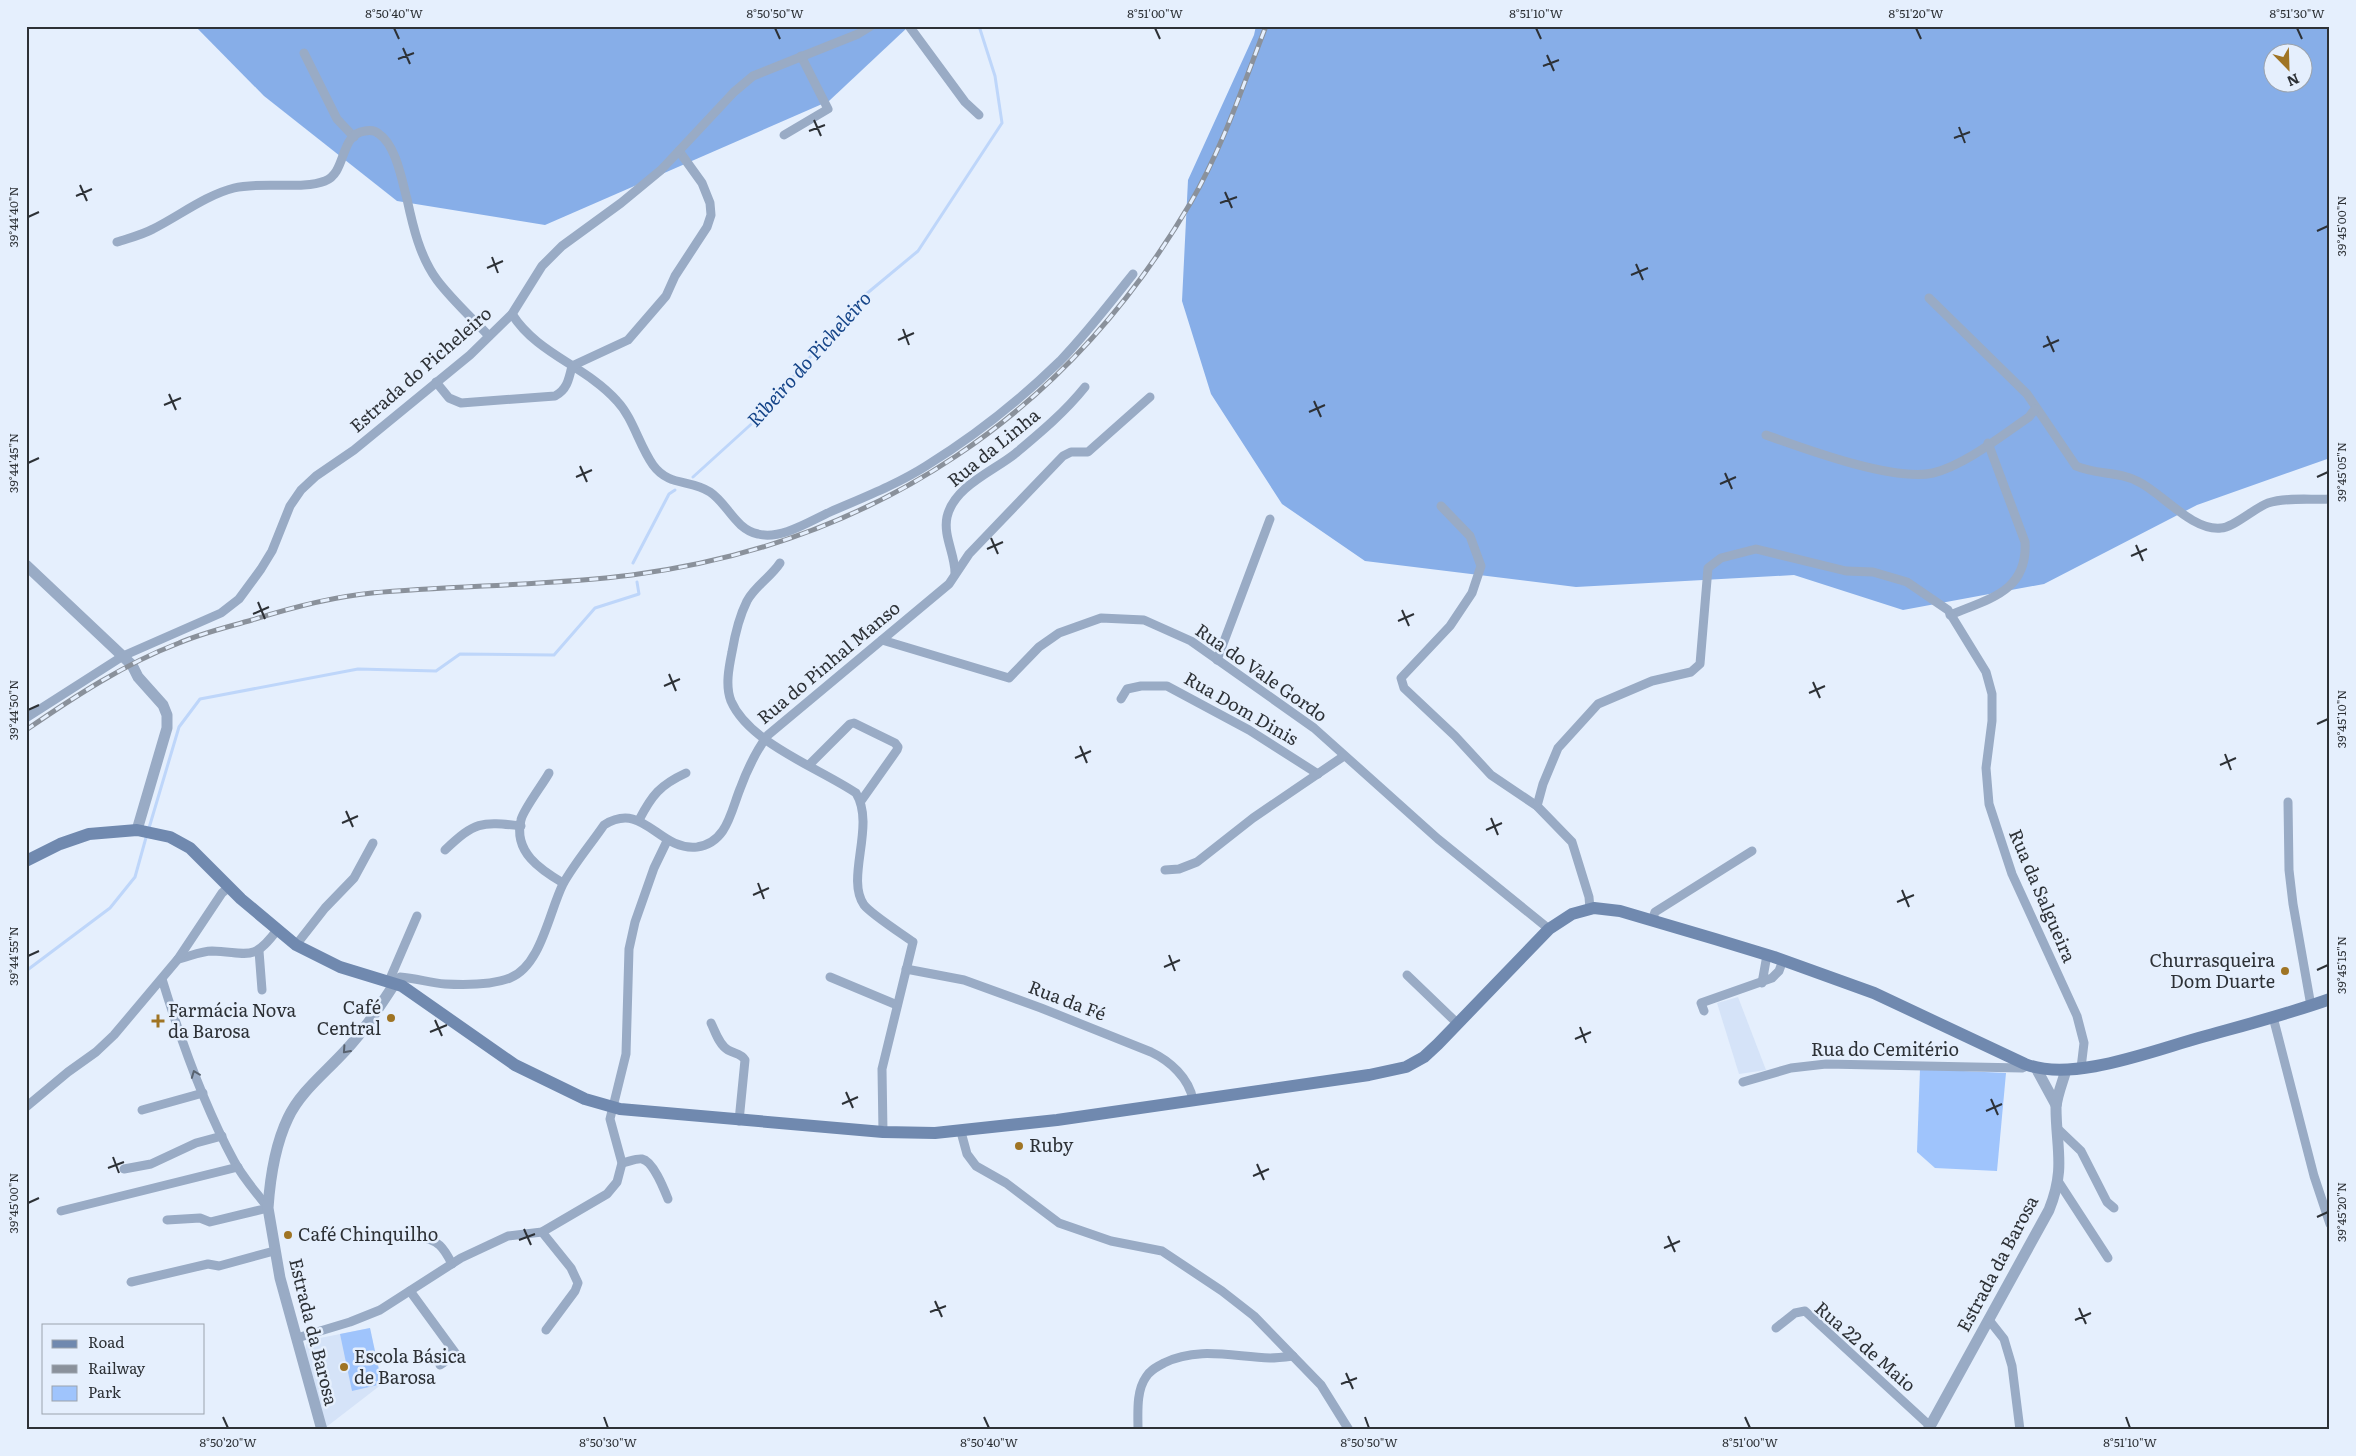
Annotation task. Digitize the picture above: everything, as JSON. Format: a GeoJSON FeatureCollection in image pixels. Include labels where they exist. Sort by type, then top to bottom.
{"type":"FeatureCollection","features":[{"type":"Feature","properties":{"kind":"main road"},"geometry":{"type":"LineString","coordinates":[[26,861],[83,835],[112,830],[145,831],[177,840],[190,848],[229,887],[276,930],[296,945],[340,967],[392,982],[418,996],[515,1065],[585,1099],[612,1108],[739,1121],[883,1132],[961,1132],[1396,1070],[1424,1057],[1549,929],[1572,914],[1590,909],[1612,909],[1783,960],[1874,993],[2032,1067],[2066,1070],[2108,1062],[2273,1017],[2330,999]]}},
{"type":"Feature","properties":{"kind":"street","name":"Estrada do Picheleiro"},"geometry":{"type":"LineString","coordinates":[[26,718],[123,656],[213,616],[239,599],[251,586],[268,557],[290,506],[301,490],[316,476],[354,450],[470,355],[512,314],[542,266],[562,246],[621,204],[661,170],[734,92],[753,76],[858,34],[871,26]]}},
{"type":"Feature","properties":{"kind":"street"},"geometry":{"type":"LineString","coordinates":[[909,26],[965,102],[979,115]]}},
{"type":"Feature","properties":{"kind":"street"},"geometry":{"type":"LineString","coordinates":[[304,53],[337,119],[354,137]]}},
{"type":"Feature","properties":{"kind":"street"},"geometry":{"type":"LineString","coordinates":[[784,135],[828,109],[801,56]]}},
{"type":"Feature","properties":{"kind":"street"},"geometry":{"type":"LineString","coordinates":[[117,242],[151,230],[213,196],[233,188],[256,184],[316,184],[327,181],[335,175],[347,144],[358,132],[372,130],[380,134],[387,142],[400,169],[415,236],[430,268],[437,280],[489,336]]}},
{"type":"Feature","properties":{"kind":"street"},"geometry":{"type":"LineString","coordinates":[[436,382],[449,398],[461,403],[555,396],[562,393],[567,384],[572,366],[628,340],[666,296],[675,276],[707,227],[711,215],[710,203],[702,183],[679,151]]}},
{"type":"Feature","properties":{"kind":"street"},"geometry":{"type":"LineString","coordinates":[[512,314],[520,326],[536,342],[605,388],[620,403],[653,465],[665,477],[711,492],[749,531],[770,536],[795,528],[886,487],[956,447],[1014,401],[1060,361],[1133,274]]}},
{"type":"Feature","properties":{"kind":"street"},"geometry":{"type":"LineString","coordinates":[[1930,298],[2020,388],[2076,466],[2088,471],[2125,476],[2140,482],[2180,513],[2210,527],[2223,529],[2269,503],[2330,499]]}},
{"type":"Feature","properties":{"kind":"street","name":"Rua da Linha"},"geometry":{"type":"LineString","coordinates":[[955,573],[955,562],[947,539],[947,518],[952,504],[963,492],[1013,455],[1054,421],[1085,387]]}},
{"type":"Feature","properties":{"kind":"street","name":"Rua do Pinhal Manso"},"geometry":{"type":"LineString","coordinates":[[638,820],[667,841],[698,847],[719,837],[731,817],[756,752],[764,740],[950,584],[955,573],[988,533],[1063,456],[1071,452],[1088,452],[1150,397]]}},
{"type":"Feature","properties":{"kind":"street"},"geometry":{"type":"LineString","coordinates":[[1766,435],[1836,458],[1882,470],[1912,475],[1932,473],[1954,465],[2029,417],[2035,409]]}},
{"type":"Feature","properties":{"kind":"street"},"geometry":{"type":"LineString","coordinates":[[1950,615],[2007,590],[2022,570],[2026,558],[2025,542],[1988,443]]}},
{"type":"Feature","properties":{"kind":"street"},"geometry":{"type":"LineString","coordinates":[[1441,506],[1470,536],[1481,566],[1472,593],[1450,626],[1401,678],[1404,688],[1455,736],[1491,775],[1537,806],[1572,842],[1589,897],[1590,909]]}},
{"type":"Feature","properties":{"kind":"street"},"geometry":{"type":"LineString","coordinates":[[1217,660],[1270,519]]}},
{"type":"Feature","properties":{"kind":"street","name":"Rua da Salgueira"},"geometry":{"type":"LineString","coordinates":[[1537,806],[1558,748],[1598,704],[1652,681],[1691,672],[1700,664],[1708,568],[1722,558],[1756,549],[1846,571],[1873,572],[1907,582],[1948,610],[1986,672],[1992,694],[1992,721],[1986,768],[1990,804],[2000,842],[2012,874],[2077,1016],[2084,1043],[2081,1068]]}},
{"type":"Feature","properties":{"kind":"street"},"geometry":{"type":"LineString","coordinates":[[780,563],[773,575],[749,598],[743,610],[736,632],[729,671],[728,688],[730,700],[736,710],[764,740],[856,793],[861,801],[864,824],[858,888],[864,905],[913,942],[882,1069],[883,1132]]}},
{"type":"Feature","properties":{"kind":"street"},"geometry":{"type":"LineString","coordinates":[[26,565],[64,603],[123,656],[163,705],[167,715],[164,740],[145,831]]}},
{"type":"Feature","properties":{"kind":"street","name":"Rua do Vale Gordo"},"geometry":{"type":"LineString","coordinates":[[882,640],[1009,678],[1039,647],[1059,632],[1101,618],[1144,620],[1191,642],[1314,728],[1438,839],[1549,929]]}},
{"type":"Feature","properties":{"kind":"street","name":"Rua Dom Dinis"},"geometry":{"type":"LineString","coordinates":[[1121,699],[1127,689],[1141,686],[1167,686],[1249,730],[1318,774]]}},
{"type":"Feature","properties":{"kind":"street"},"geometry":{"type":"LineString","coordinates":[[809,765],[850,724],[854,723],[895,743],[897,750],[861,801]]}},
{"type":"Feature","properties":{"kind":"street"},"geometry":{"type":"LineString","coordinates":[[1165,870],[1179,869],[1196,862],[1253,818],[1344,756]]}},
{"type":"Feature","properties":{"kind":"street"},"geometry":{"type":"LineString","coordinates":[[392,982],[400,977],[446,984],[497,981],[510,978],[520,972],[530,962],[536,950],[563,883],[604,825],[622,817],[638,820],[657,790],[666,782],[686,773]]}},
{"type":"Feature","properties":{"kind":"street"},"geometry":{"type":"LineString","coordinates":[[550,774],[521,820],[523,846],[534,865],[563,883]]}},
{"type":"Feature","properties":{"kind":"street"},"geometry":{"type":"LineString","coordinates":[[2288,802],[2289,870],[2311,1006]]}},
{"type":"Feature","properties":{"kind":"street"},"geometry":{"type":"LineString","coordinates":[[445,850],[460,836],[483,823],[521,826]]}},
{"type":"Feature","properties":{"kind":"street"},"geometry":{"type":"LineString","coordinates":[[297,1338],[350,1322],[380,1310],[452,1264],[508,1236],[542,1232],[607,1194],[617,1182],[622,1163],[610,1119],[626,1054],[629,949],[635,922],[654,868],[667,841]]}},
{"type":"Feature","properties":{"kind":"street"},"geometry":{"type":"LineString","coordinates":[[296,945],[325,908],[354,878],[373,843]]}},
{"type":"Feature","properties":{"kind":"street"},"geometry":{"type":"LineString","coordinates":[[1652,920],[1655,912],[1752,852]]}},
{"type":"Feature","properties":{"kind":"street"},"geometry":{"type":"LineString","coordinates":[[26,1107],[68,1072],[96,1052],[114,1035],[178,959],[222,893],[229,887]]}},
{"type":"Feature","properties":{"kind":"street"},"geometry":{"type":"LineString","coordinates":[[392,982],[417,916]]}},
{"type":"Feature","properties":{"kind":"street"},"geometry":{"type":"LineString","coordinates":[[178,959],[211,951],[237,954],[259,951],[276,930]]}},
{"type":"Feature","properties":{"kind":"street"},"geometry":{"type":"LineString","coordinates":[[259,951],[262,990]]}},
{"type":"Feature","properties":{"kind":"street"},"geometry":{"type":"LineString","coordinates":[[1762,983],[1767,955]]}},
{"type":"Feature","properties":{"kind":"street"},"geometry":{"type":"LineString","coordinates":[[1704,1011],[1702,1003],[1772,978],[1779,971],[1783,960]]}},
{"type":"Feature","properties":{"kind":"street","name":"Rua da Fé"},"geometry":{"type":"LineString","coordinates":[[906,969],[964,980],[1041,1008],[1166,1059],[1187,1083],[1193,1100]]}},
{"type":"Feature","properties":{"kind":"street"},"geometry":{"type":"LineString","coordinates":[[1408,975],[1458,1024]]}},
{"type":"Feature","properties":{"kind":"street"},"geometry":{"type":"LineString","coordinates":[[830,977],[897,1005]]}},
{"type":"Feature","properties":{"kind":"street"},"geometry":{"type":"LineString","coordinates":[[162,979],[176,1023],[222,1136],[238,1167],[268,1208],[210,1222],[200,1218],[167,1220]]}},
{"type":"Feature","properties":{"kind":"street","name":"Estrada da Barosa"},"geometry":{"type":"LineString","coordinates":[[322,1430],[274,1251],[268,1208],[276,1156],[288,1118],[303,1095],[362,1031],[392,982]]}},
{"type":"Feature","properties":{"kind":"street"},"geometry":{"type":"LineString","coordinates":[[2273,1017],[2314,1176],[2330,1224]]}},
{"type":"Feature","properties":{"kind":"street"},"geometry":{"type":"LineString","coordinates":[[711,1023],[722,1045],[728,1050],[743,1056],[745,1060],[739,1121]]}},
{"type":"Feature","properties":{"kind":"street","name":"Rua do Cemitério"},"geometry":{"type":"LineString","coordinates":[[1743,1082],[1791,1068],[1817,1064],[2032,1067]]}},
{"type":"Feature","properties":{"kind":"street","name":"Estrada da Barosa"},"geometry":{"type":"LineString","coordinates":[[2032,1067],[2056,1105]]}},
{"type":"Feature","properties":{"kind":"street","name":"Estrada da Barosa"},"geometry":{"type":"LineString","coordinates":[[1929,1428],[2048,1210],[2058,1181],[2056,1105],[2066,1070]]}},
{"type":"Feature","properties":{"kind":"street"},"geometry":{"type":"LineString","coordinates":[[142,1110],[203,1093]]}},
{"type":"Feature","properties":{"kind":"street"},"geometry":{"type":"LineString","coordinates":[[2058,1130],[2081,1151],[2107,1202],[2114,1208]]}},
{"type":"Feature","properties":{"kind":"street"},"geometry":{"type":"LineString","coordinates":[[961,1132],[967,1154],[976,1166],[1006,1183],[1058,1222],[1111,1241],[1162,1252],[1228,1296],[1254,1316],[1321,1385],[1349,1430]]}},
{"type":"Feature","properties":{"kind":"street"},"geometry":{"type":"LineString","coordinates":[[124,1169],[151,1164],[196,1143],[222,1136]]}},
{"type":"Feature","properties":{"kind":"street"},"geometry":{"type":"LineString","coordinates":[[622,1163],[642,1159],[648,1162],[660,1179],[668,1199]]}},
{"type":"Feature","properties":{"kind":"street"},"geometry":{"type":"LineString","coordinates":[[61,1211],[238,1167]]}},
{"type":"Feature","properties":{"kind":"street"},"geometry":{"type":"LineString","coordinates":[[2058,1181],[2108,1258]]}},
{"type":"Feature","properties":{"kind":"street"},"geometry":{"type":"LineString","coordinates":[[542,1232],[571,1268],[578,1283],[575,1291],[546,1330]]}},
{"type":"Feature","properties":{"kind":"street"},"geometry":{"type":"LineString","coordinates":[[419,1237],[436,1241],[442,1246],[452,1264]]}},
{"type":"Feature","properties":{"kind":"street"},"geometry":{"type":"LineString","coordinates":[[131,1282],[208,1264],[219,1266],[274,1251]]}},
{"type":"Feature","properties":{"kind":"street"},"geometry":{"type":"LineString","coordinates":[[410,1291],[456,1354],[440,1365]]}},
{"type":"Feature","properties":{"kind":"street","name":"Rua 22 de Maio"},"geometry":{"type":"LineString","coordinates":[[1776,1328],[1795,1313],[1805,1311],[1929,1428]]}},
{"type":"Feature","properties":{"kind":"street"},"geometry":{"type":"LineString","coordinates":[[1989,1320],[2004,1339],[2012,1366],[2020,1430]]}},
{"type":"Feature","properties":{"kind":"street"},"geometry":{"type":"LineString","coordinates":[[1138,1430],[1139,1401],[1146,1376],[1154,1368],[1175,1358],[1196,1354],[1239,1354],[1271,1358],[1293,1356]]}},
{"type":"Feature","properties":{"kind":"shaded area"},"geometry":{"type":"Polygon","coordinates":[[[195,26],[909,26],[829,101],[545,225],[397,201],[264,96],[195,26]]]}},
{"type":"Feature","properties":{"kind":"shaded area"},"geometry":{"type":"Polygon","coordinates":[[[1256,26],[2330,26],[2330,458],[2197,505],[2044,584],[1903,610],[1794,575],[1576,587],[1365,561],[1282,504],[1211,394],[1182,301],[1188,180],[1254,35],[1256,26]]]}},
{"type":"Feature","properties":{"kind":"shaded area"},"geometry":{"type":"Polygon","coordinates":[[[1738,997],[1766,1070],[1739,1074],[1717,1003],[1738,997]]]}},
{"type":"Feature","properties":{"kind":"shaded area","name":"Escola Básica de Barosa"},"geometry":{"type":"Polygon","coordinates":[[[370,1328],[382,1384],[325,1428],[305,1350],[306,1345],[310,1340],[370,1328]]]}},
{"type":"Feature","properties":{"kind":"green space"},"geometry":{"type":"Polygon","coordinates":[[[1920,1069],[2006,1073],[1997,1171],[1935,1168],[1917,1152],[1920,1069]]]}},
{"type":"Feature","properties":{"kind":"green space"},"geometry":{"type":"Polygon","coordinates":[[[370,1328],[382,1384],[352,1391],[340,1334],[370,1328]]]}},
{"type":"Feature","properties":{"kind":"waterway","name":"Ribeiro do Picheleiro"},"geometry":{"type":"LineString","coordinates":[[693,477],[758,418],[859,300],[918,251],[1002,123],[995,76],[979,26]]}},
{"type":"Feature","properties":{"kind":"waterway"},"geometry":{"type":"LineString","coordinates":[[633,563],[669,494],[675,490]]}},
{"type":"Feature","properties":{"kind":"waterway","name":"Ribeiro do Picheleiro"},"geometry":{"type":"LineString","coordinates":[[149,828],[179,727],[200,699],[358,669],[436,671],[460,654],[554,655],[595,608],[639,594],[637,582]]}},
{"type":"Feature","properties":{"kind":"waterway","name":"Ribeiro do Picheleiro"},"geometry":{"type":"LineString","coordinates":[[26,971],[110,908],[135,877],[147,834]]}},
{"type":"Feature","properties":{"kind":"railway"},"geometry":{"type":"LineString","coordinates":[[26,730],[100,682],[159,651],[206,633],[296,607],[341,597],[372,593],[600,579],[632,575],[721,558],[804,533],[883,499],[956,456],[1024,405],[1086,345],[1141,278],[1191,202],[1213,160],[1266,26]]}},
{"type":"Feature","properties":{"kind":"place","name":"Churrasqueira Dom Duarte"},"geometry":{"type":"Point","coordinates":[2285,971]}},
{"type":"Feature","properties":{"kind":"place","name":"Café Central"},"geometry":{"type":"Point","coordinates":[391,1018]}},
{"type":"Feature","properties":{"kind":"place","name":"Farmácia Nova da Barosa"},"geometry":{"type":"Point","coordinates":[158,1021]}},
{"type":"Feature","properties":{"kind":"place","name":"Ruby"},"geometry":{"type":"Point","coordinates":[1019,1146]}},
{"type":"Feature","properties":{"kind":"place","name":"Café Chinquilho"},"geometry":{"type":"Point","coordinates":[288,1235]}},
{"type":"Feature","properties":{"kind":"place","name":"Escola Básica de Barosa"},"geometry":{"type":"Point","coordinates":[344,1367]}}]}
